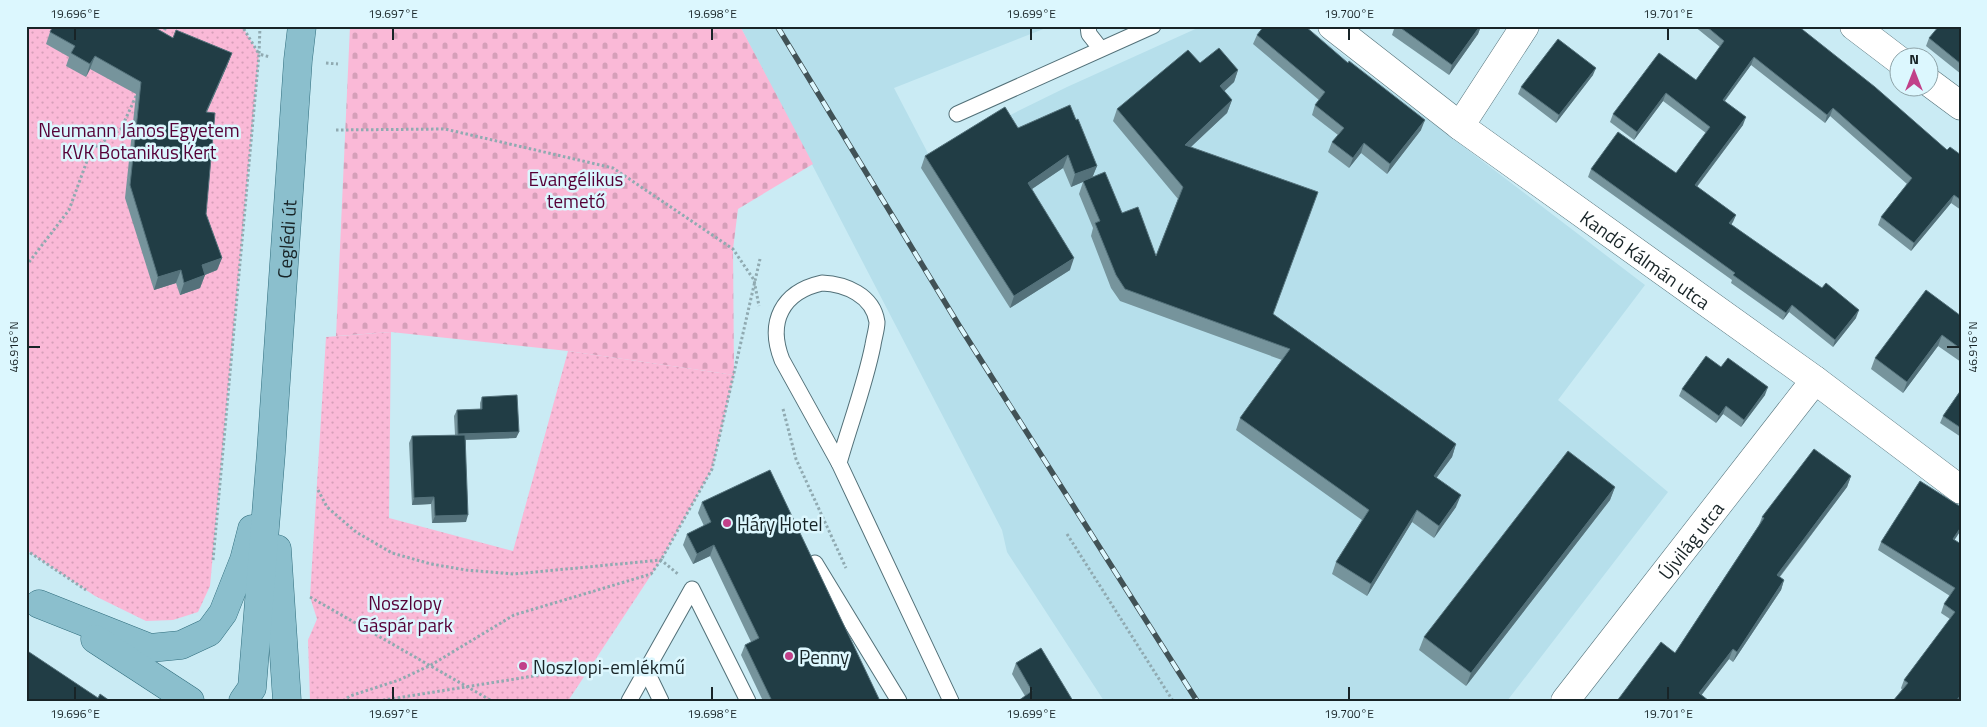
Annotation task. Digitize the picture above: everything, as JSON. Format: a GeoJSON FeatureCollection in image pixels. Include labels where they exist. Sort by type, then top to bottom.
{"type":"FeatureCollection","features":[{"type":"Feature","properties":{"kind":"main road","name":"Ceglédi út"},"geometry":{"type":"LineString","coordinates":[[271,453],[302,26]]}},
{"type":"Feature","properties":{"kind":"main road"},"geometry":{"type":"LineString","coordinates":[[33,600],[150,648],[181,645],[209,632],[223,612],[244,560],[271,453]]}},
{"type":"Feature","properties":{"kind":"main road"},"geometry":{"type":"LineString","coordinates":[[243,701],[252,688],[271,453]]}},
{"type":"Feature","properties":{"kind":"main road"},"geometry":{"type":"LineString","coordinates":[[271,453],[287,701]]}},
{"type":"Feature","properties":{"kind":"main road"},"geometry":{"type":"LineString","coordinates":[[33,600],[190,701]]}},
{"type":"Feature","properties":{"kind":"street","name":"Kandó Kálmán utca"},"geometry":{"type":"LineString","coordinates":[[1332,26],[1460,126],[1815,380],[1961,490]]}},
{"type":"Feature","properties":{"kind":"street"},"geometry":{"type":"LineString","coordinates":[[1460,126],[1525,26]]}},
{"type":"Feature","properties":{"kind":"street"},"geometry":{"type":"LineString","coordinates":[[1854,26],[1890,53]]}},
{"type":"Feature","properties":{"kind":"street"},"geometry":{"type":"LineString","coordinates":[[1940,90],[1961,106]]}},
{"type":"Feature","properties":{"kind":"street","name":"Újvilág utca"},"geometry":{"type":"LineString","coordinates":[[1565,701],[1815,380]]}},
{"type":"Feature","properties":{"kind":"lane"},"geometry":{"type":"LineString","coordinates":[[1088,26],[1089,34],[1100,48]]}},
{"type":"Feature","properties":{"kind":"lane"},"geometry":{"type":"LineString","coordinates":[[956,114],[1100,48],[1153,26]]}},
{"type":"Feature","properties":{"kind":"lane"},"geometry":{"type":"LineString","coordinates":[[839,463],[870,360],[877,323],[872,309],[863,297],[851,288],[837,284],[822,283],[808,286],[795,294],[785,304],[777,324],[776,346],[839,463],[951,701]]}},
{"type":"Feature","properties":{"kind":"lane"},"geometry":{"type":"LineString","coordinates":[[815,563],[899,701]]}},
{"type":"Feature","properties":{"kind":"lane"},"geometry":{"type":"LineString","coordinates":[[630,701],[692,589],[748,701]]}},
{"type":"Feature","properties":{"kind":"lane"},"geometry":{"type":"LineString","coordinates":[[646,670],[660,701]]}},
{"type":"Feature","properties":{"kind":"path"},"geometry":{"type":"LineString","coordinates":[[160,42],[166,26]]}},
{"type":"Feature","properties":{"kind":"path"},"geometry":{"type":"LineString","coordinates":[[212,566],[259,54],[242,26]]}},
{"type":"Feature","properties":{"kind":"path"},"geometry":{"type":"LineString","coordinates":[[26,266],[69,210],[91,150],[121,129],[138,93]]}},
{"type":"Feature","properties":{"kind":"path"},"geometry":{"type":"LineString","coordinates":[[336,130],[445,129],[613,168],[733,249],[754,280],[760,314]]}},
{"type":"Feature","properties":{"kind":"path"},"geometry":{"type":"LineString","coordinates":[[343,701],[350,696],[399,680],[431,665],[514,615],[651,574],[662,560],[712,469],[760,259]]}},
{"type":"Feature","properties":{"kind":"path"},"geometry":{"type":"LineString","coordinates":[[782,408],[796,459],[848,572]]}},
{"type":"Feature","properties":{"kind":"path"},"geometry":{"type":"LineString","coordinates":[[318,490],[327,508],[356,532],[392,553],[431,564],[466,570],[514,574],[662,560]]}},
{"type":"Feature","properties":{"kind":"path"},"geometry":{"type":"LineString","coordinates":[[1067,534],[1173,701]]}},
{"type":"Feature","properties":{"kind":"path"},"geometry":{"type":"LineString","coordinates":[[26,550],[87,591]]}},
{"type":"Feature","properties":{"kind":"path"},"geometry":{"type":"LineString","coordinates":[[310,597],[492,701]]}},
{"type":"Feature","properties":{"kind":"path"},"geometry":{"type":"LineString","coordinates":[[378,701],[590,667]]}},
{"type":"Feature","properties":{"kind":"shaded area"},"geometry":{"type":"Polygon","coordinates":[[[740,26],[1051,26],[894,88],[932,161],[1000,120],[1067,87],[1202,26],[1305,26],[1645,285],[1558,400],[1668,492],[1507,701],[1104,701],[1007,552],[1002,530],[740,26]]]}},
{"type":"Feature","properties":{"kind":"green space","name":"Neumann János Egyetem KVK Botanikus Kert"},"geometry":{"type":"Polygon","coordinates":[[[26,26],[242,26],[259,54],[210,586],[198,612],[173,620],[146,621],[95,596],[26,550],[26,26]]]}},
{"type":"Feature","properties":{"kind":"green space","name":"Evangélikus temető"},"geometry":{"type":"Polygon","coordinates":[[[350,26],[740,26],[813,164],[738,209],[733,249],[734,375],[568,351],[391,332],[336,336],[350,26]]]}},
{"type":"Feature","properties":{"kind":"green space","name":"Noszlopy Gáspár park"},"geometry":{"type":"Polygon","coordinates":[[[391,332],[389,518],[513,551],[568,351],[734,375],[712,469],[661,560],[568,701],[310,701],[308,640],[317,619],[310,597],[326,337],[391,332]]]}},
{"type":"Feature","properties":{"kind":"building"},"geometry":{"type":"Polygon","coordinates":[[[53,26],[152,26],[173,38],[176,30],[232,53],[206,112],[215,113],[206,214],[222,258],[202,265],[205,275],[184,283],[181,270],[158,277],[130,185],[141,82],[95,56],[90,64],[71,53],[75,46],[50,32],[53,26]]]}},
{"type":"Feature","properties":{"kind":"building"},"geometry":{"type":"Polygon","coordinates":[[[1264,26],[1305,26],[1348,63],[1349,61],[1425,120],[1390,164],[1364,143],[1353,158],[1332,142],[1344,128],[1315,105],[1325,92],[1257,35],[1264,26]]]}},
{"type":"Feature","properties":{"kind":"building"},"geometry":{"type":"Polygon","coordinates":[[[1398,26],[1480,26],[1452,65],[1398,26]]]}},
{"type":"Feature","properties":{"kind":"building"},"geometry":{"type":"Polygon","coordinates":[[[1706,26],[1798,26],[1875,87],[1947,150],[1950,147],[1961,155],[1961,200],[1954,195],[1914,243],[1881,217],[1912,178],[1833,108],[1827,115],[1754,57],[1723,100],[1746,117],[1695,185],[1736,215],[1729,223],[1822,288],[1826,283],[1859,310],[1835,340],[1792,305],[1786,313],[1733,275],[1735,273],[1591,169],[1618,132],[1676,173],[1710,127],[1666,93],[1637,132],[1613,114],[1659,53],[1696,80],[1724,41],[1706,26]]]}},
{"type":"Feature","properties":{"kind":"building"},"geometry":{"type":"Polygon","coordinates":[[[1939,26],[1961,26],[1961,64],[1929,38],[1939,26]]]}},
{"type":"Feature","properties":{"kind":"building"},"geometry":{"type":"Polygon","coordinates":[[[1558,39],[1596,68],[1559,115],[1521,87],[1558,39]]]}},
{"type":"Feature","properties":{"kind":"building"},"geometry":{"type":"Polygon","coordinates":[[[1219,48],[1238,70],[1220,86],[1232,100],[1185,145],[1318,192],[1273,314],[1456,444],[1434,476],[1461,495],[1439,526],[1417,510],[1371,584],[1336,562],[1369,510],[1240,418],[1290,349],[1125,289],[1116,275],[1095,223],[1100,221],[1083,181],[1105,172],[1122,213],[1138,207],[1156,256],[1183,187],[1117,109],[1188,50],[1200,63],[1219,48]]]}},
{"type":"Feature","properties":{"kind":"building"},"geometry":{"type":"Polygon","coordinates":[[[1070,105],[1076,120],[1078,119],[1097,166],[1075,174],[1068,155],[1028,183],[1074,258],[1014,296],[925,156],[1005,107],[1018,128],[1070,105]]]}},
{"type":"Feature","properties":{"kind":"building"},"geometry":{"type":"Polygon","coordinates":[[[1926,290],[1961,316],[1961,349],[1942,335],[1907,382],[1875,358],[1926,290]]]}},
{"type":"Feature","properties":{"kind":"building"},"geometry":{"type":"Polygon","coordinates":[[[1706,356],[1721,367],[1728,358],[1768,387],[1744,420],[1726,406],[1719,416],[1682,389],[1706,356]]]}},
{"type":"Feature","properties":{"kind":"building"},"geometry":{"type":"Polygon","coordinates":[[[1961,390],[1961,428],[1943,416],[1961,390]]]}},
{"type":"Feature","properties":{"kind":"building"},"geometry":{"type":"Polygon","coordinates":[[[517,395],[519,432],[458,434],[457,410],[482,409],[482,397],[517,395]]]}},
{"type":"Feature","properties":{"kind":"building"},"geometry":{"type":"Polygon","coordinates":[[[465,435],[468,515],[435,516],[434,497],[414,498],[412,436],[465,435]]]}},
{"type":"Feature","properties":{"kind":"building"},"geometry":{"type":"Polygon","coordinates":[[[1814,449],[1851,476],[1777,575],[1784,580],[1737,652],[1733,649],[1699,693],[1709,701],[1617,701],[1661,642],[1675,653],[1764,518],[1762,517],[1814,449]]]}},
{"type":"Feature","properties":{"kind":"building"},"geometry":{"type":"Polygon","coordinates":[[[1568,451],[1615,487],[1471,673],[1424,637],[1568,451]]]}},
{"type":"Feature","properties":{"kind":"building"},"geometry":{"type":"Polygon","coordinates":[[[770,470],[880,701],[772,701],[745,645],[759,638],[714,545],[697,554],[687,534],[711,522],[702,502],[770,470]]]}},
{"type":"Feature","properties":{"kind":"building"},"geometry":{"type":"Polygon","coordinates":[[[1920,481],[1961,507],[1961,527],[1953,539],[1961,544],[1961,695],[1956,701],[1893,701],[1908,683],[1904,680],[1955,612],[1944,604],[1955,588],[1881,542],[1920,481]]]}},
{"type":"Feature","properties":{"kind":"building"},"geometry":{"type":"Polygon","coordinates":[[[1041,648],[1073,701],[1018,701],[1032,691],[1016,663],[1041,648]]]}},
{"type":"Feature","properties":{"kind":"building"},"geometry":{"type":"Polygon","coordinates":[[[26,650],[98,698],[100,694],[110,701],[26,701],[26,650]]]}},
{"type":"Feature","properties":{"kind":"railway"},"geometry":{"type":"LineString","coordinates":[[777,26],[960,327],[1197,701]]}},
{"type":"Feature","properties":{"kind":"place","name":"Háry Hotel"},"geometry":{"type":"Point","coordinates":[727,523]}},
{"type":"Feature","properties":{"kind":"place","name":"Penny"},"geometry":{"type":"Point","coordinates":[789,656]}},
{"type":"Feature","properties":{"kind":"place","name":"Noszlopi-emlékmű"},"geometry":{"type":"Point","coordinates":[523,666]}}]}
